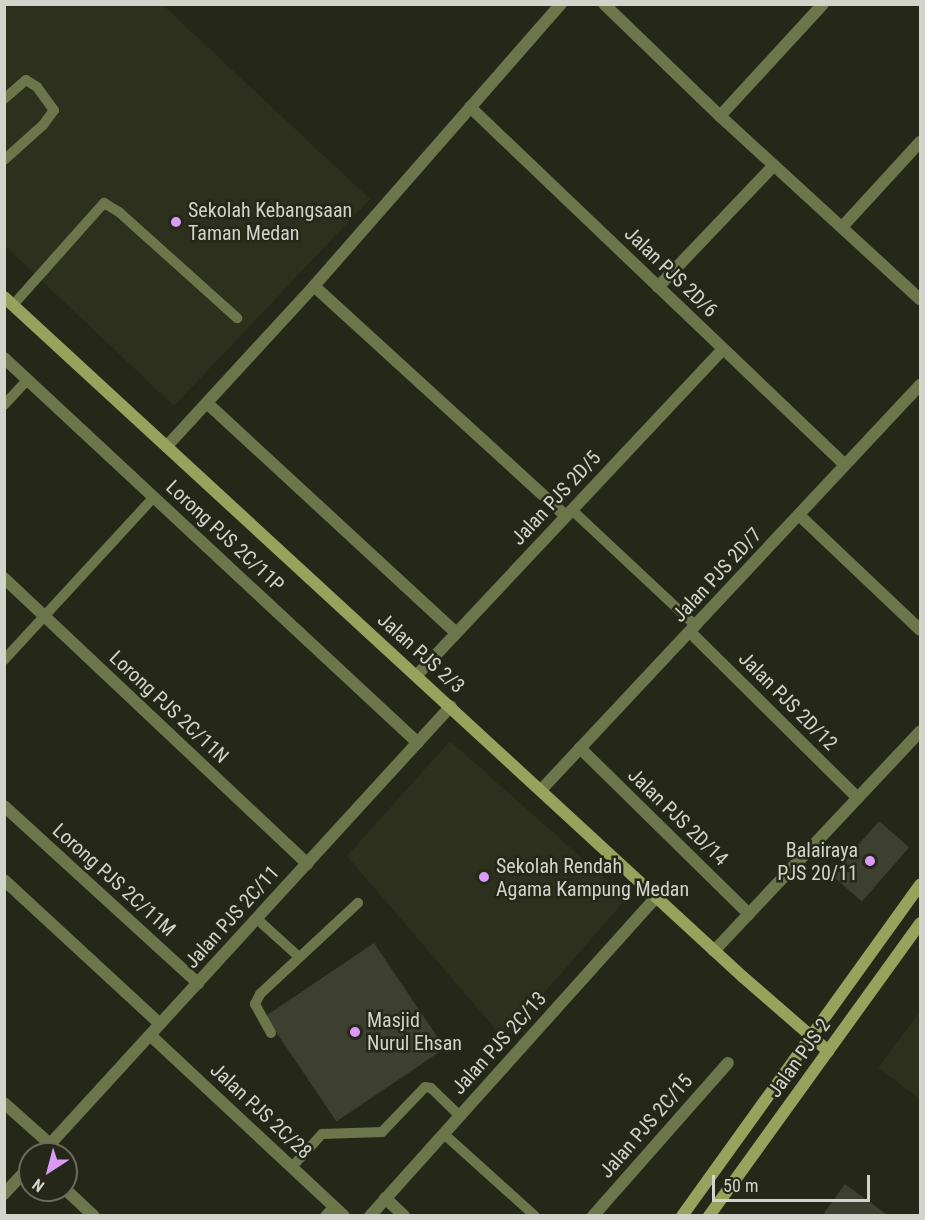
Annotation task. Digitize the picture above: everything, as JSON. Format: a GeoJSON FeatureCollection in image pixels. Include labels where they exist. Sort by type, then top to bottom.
{"type":"FeatureCollection","features":[{"type":"Feature","properties":{"kind":"street"},"geometry":{"type":"LineString","coordinates":[[167,446],[314,286],[561,4]]}},
{"type":"Feature","properties":{"kind":"street"},"geometry":{"type":"LineString","coordinates":[[604,4],[720,116],[921,299]]}},
{"type":"Feature","properties":{"kind":"street"},"geometry":{"type":"LineString","coordinates":[[720,116],[824,4]]}},
{"type":"Feature","properties":{"kind":"street","name":"Jalan PJS 2D/6"},"geometry":{"type":"LineString","coordinates":[[470,107],[845,465]]}},
{"type":"Feature","properties":{"kind":"street"},"geometry":{"type":"LineString","coordinates":[[843,226],[921,142]]}},
{"type":"Feature","properties":{"kind":"street"},"geometry":{"type":"LineString","coordinates":[[658,287],[774,165]]}},
{"type":"Feature","properties":{"kind":"street"},"geometry":{"type":"LineString","coordinates":[[314,286],[569,513]]}},
{"type":"Feature","properties":{"kind":"street","name":"Jalan PJS 2/3"},"geometry":{"type":"LineString","coordinates":[[9,301],[451,706],[714,951],[828,1051]]}},
{"type":"Feature","properties":{"kind":"street","name":"Jalan PJS 2D/5"},"geometry":{"type":"LineString","coordinates":[[417,675],[723,349]]}},
{"type":"Feature","properties":{"kind":"street","name":"Lorong PJS 2C/11P"},"geometry":{"type":"LineString","coordinates":[[4,358],[418,742]]}},
{"type":"Feature","properties":{"kind":"street","name":"Jalan PJS 2D/7"},"geometry":{"type":"LineString","coordinates":[[541,790],[921,385]]}},
{"type":"Feature","properties":{"kind":"street"},"geometry":{"type":"LineString","coordinates":[[207,403],[455,632]]}},
{"type":"Feature","properties":{"kind":"street"},"geometry":{"type":"LineString","coordinates":[[799,515],[920,628]]}},
{"type":"Feature","properties":{"kind":"street","name":"Lorong PJS 2C/11N"},"geometry":{"type":"LineString","coordinates":[[4,578],[307,864]]}},
{"type":"Feature","properties":{"kind":"street","name":"Jalan PJS 2D/12"},"geometry":{"type":"LineString","coordinates":[[693,629],[858,798]]}},
{"type":"Feature","properties":{"kind":"street","name":"Jalan PJS 2C/11"},"geometry":{"type":"LineString","coordinates":[[52,1142],[451,706]]}},
{"type":"Feature","properties":{"kind":"street"},"geometry":{"type":"LineString","coordinates":[[714,951],[921,732]]}},
{"type":"Feature","properties":{"kind":"street","name":"Jalan PJS 2D/14"},"geometry":{"type":"LineString","coordinates":[[580,748],[749,914]]}},
{"type":"Feature","properties":{"kind":"street","name":"Lorong PJS 2C/11M"},"geometry":{"type":"LineString","coordinates":[[4,806],[198,983]]}},
{"type":"Feature","properties":{"kind":"street"},"geometry":{"type":"LineString","coordinates":[[4,880],[160,1024]]}},
{"type":"Feature","properties":{"kind":"street","name":"Jalan PJS 2"},"geometry":{"type":"LineString","coordinates":[[682,1215],[921,885]]}},
{"type":"Feature","properties":{"kind":"street","name":"Jalan PJS 2C/13"},"geometry":{"type":"LineString","coordinates":[[370,1215],[657,897]]}},
{"type":"Feature","properties":{"kind":"street","name":"Jalan PJS 2"},"geometry":{"type":"LineString","coordinates":[[709,1215],[920,926]]}},
{"type":"Feature","properties":{"kind":"street","name":"Jalan PJS 2C/28"},"geometry":{"type":"LineString","coordinates":[[150,1035],[344,1215]]}},
{"type":"Feature","properties":{"kind":"street","name":"Jalan PJS 2C/15"},"geometry":{"type":"LineString","coordinates":[[593,1215],[728,1063]]}},
{"type":"Feature","properties":{"kind":"street"},"geometry":{"type":"LineString","coordinates":[[4,1103],[40,1142]]}},
{"type":"Feature","properties":{"kind":"street"},"geometry":{"type":"LineString","coordinates":[[4,1194],[18,1179]]}},
{"type":"Feature","properties":{"kind":"street"},"geometry":{"type":"LineString","coordinates":[[385,1198],[404,1215]]}},
{"type":"Feature","properties":{"kind":"street"},"geometry":{"type":"LineString","coordinates":[[78,1201],[94,1215]]}},
{"type":"Feature","properties":{"kind":"lane"},"geometry":{"type":"LineString","coordinates":[[4,99],[26,80],[37,87],[54,110],[43,125],[4,160]]}},
{"type":"Feature","properties":{"kind":"lane"},"geometry":{"type":"LineString","coordinates":[[9,301],[104,203],[119,212],[237,318]]}},
{"type":"Feature","properties":{"kind":"lane"},"geometry":{"type":"LineString","coordinates":[[4,405],[27,380]]}},
{"type":"Feature","properties":{"kind":"lane"},"geometry":{"type":"LineString","coordinates":[[4,660],[154,497]]}},
{"type":"Feature","properties":{"kind":"lane"},"geometry":{"type":"LineString","coordinates":[[569,513],[693,629]]}},
{"type":"Feature","properties":{"kind":"lane"},"geometry":{"type":"LineString","coordinates":[[271,1033],[255,1004],[260,994],[298,956],[358,903]]}},
{"type":"Feature","properties":{"kind":"lane"},"geometry":{"type":"LineString","coordinates":[[257,919],[298,956]]}},
{"type":"Feature","properties":{"kind":"lane"},"geometry":{"type":"LineString","coordinates":[[292,1167],[322,1134],[382,1132],[425,1087],[431,1088],[460,1116]]}},
{"type":"Feature","properties":{"kind":"lane"},"geometry":{"type":"LineString","coordinates":[[444,1134],[535,1215]]}},
{"type":"Feature","properties":{"kind":"lane"},"geometry":{"type":"LineString","coordinates":[[325,1215],[334,1206]]}},
{"type":"Feature","properties":{"kind":"shaded area","name":"Sekolah Kebangsaan Taman Medan"},"geometry":{"type":"Polygon","coordinates":[[[4,5],[163,5],[370,199],[174,406],[5,246],[4,5]]]}},
{"type":"Feature","properties":{"kind":"shaded area","name":"Sekolah Rendah Agama Kampung Medan"},"geometry":{"type":"Polygon","coordinates":[[[450,741],[627,898],[504,1039],[347,856],[450,741]]]}},
{"type":"Feature","properties":{"kind":"shaded area"},"geometry":{"type":"Polygon","coordinates":[[[920,1011],[920,1099],[878,1068],[920,1011]]]}},
{"type":"Feature","properties":{"kind":"building","name":"Balairaya PJS 20/11"},"geometry":{"type":"Polygon","coordinates":[[[879,821],[909,847],[862,902],[832,875],[879,821]]]}},
{"type":"Feature","properties":{"kind":"building","name":"Masjid Nurul Ehsan"},"geometry":{"type":"Polygon","coordinates":[[[374,943],[445,1048],[336,1122],[265,1016],[374,943]]]}},
{"type":"Feature","properties":{"kind":"building"},"geometry":{"type":"Polygon","coordinates":[[[845,1184],[889,1216],[828,1216],[824,1213],[845,1184]]]}},
{"type":"Feature","properties":{"kind":"place","name":"Sekolah Kebangsaan Taman Medan"},"geometry":{"type":"Point","coordinates":[176,222]}},
{"type":"Feature","properties":{"kind":"place","name":"Balairaya PJS 20/11"},"geometry":{"type":"Point","coordinates":[870,861]}},
{"type":"Feature","properties":{"kind":"place","name":"Sekolah Rendah Agama Kampung Medan"},"geometry":{"type":"Point","coordinates":[484,877]}},
{"type":"Feature","properties":{"kind":"place","name":"Masjid Nurul Ehsan"},"geometry":{"type":"Point","coordinates":[355,1032]}}]}
